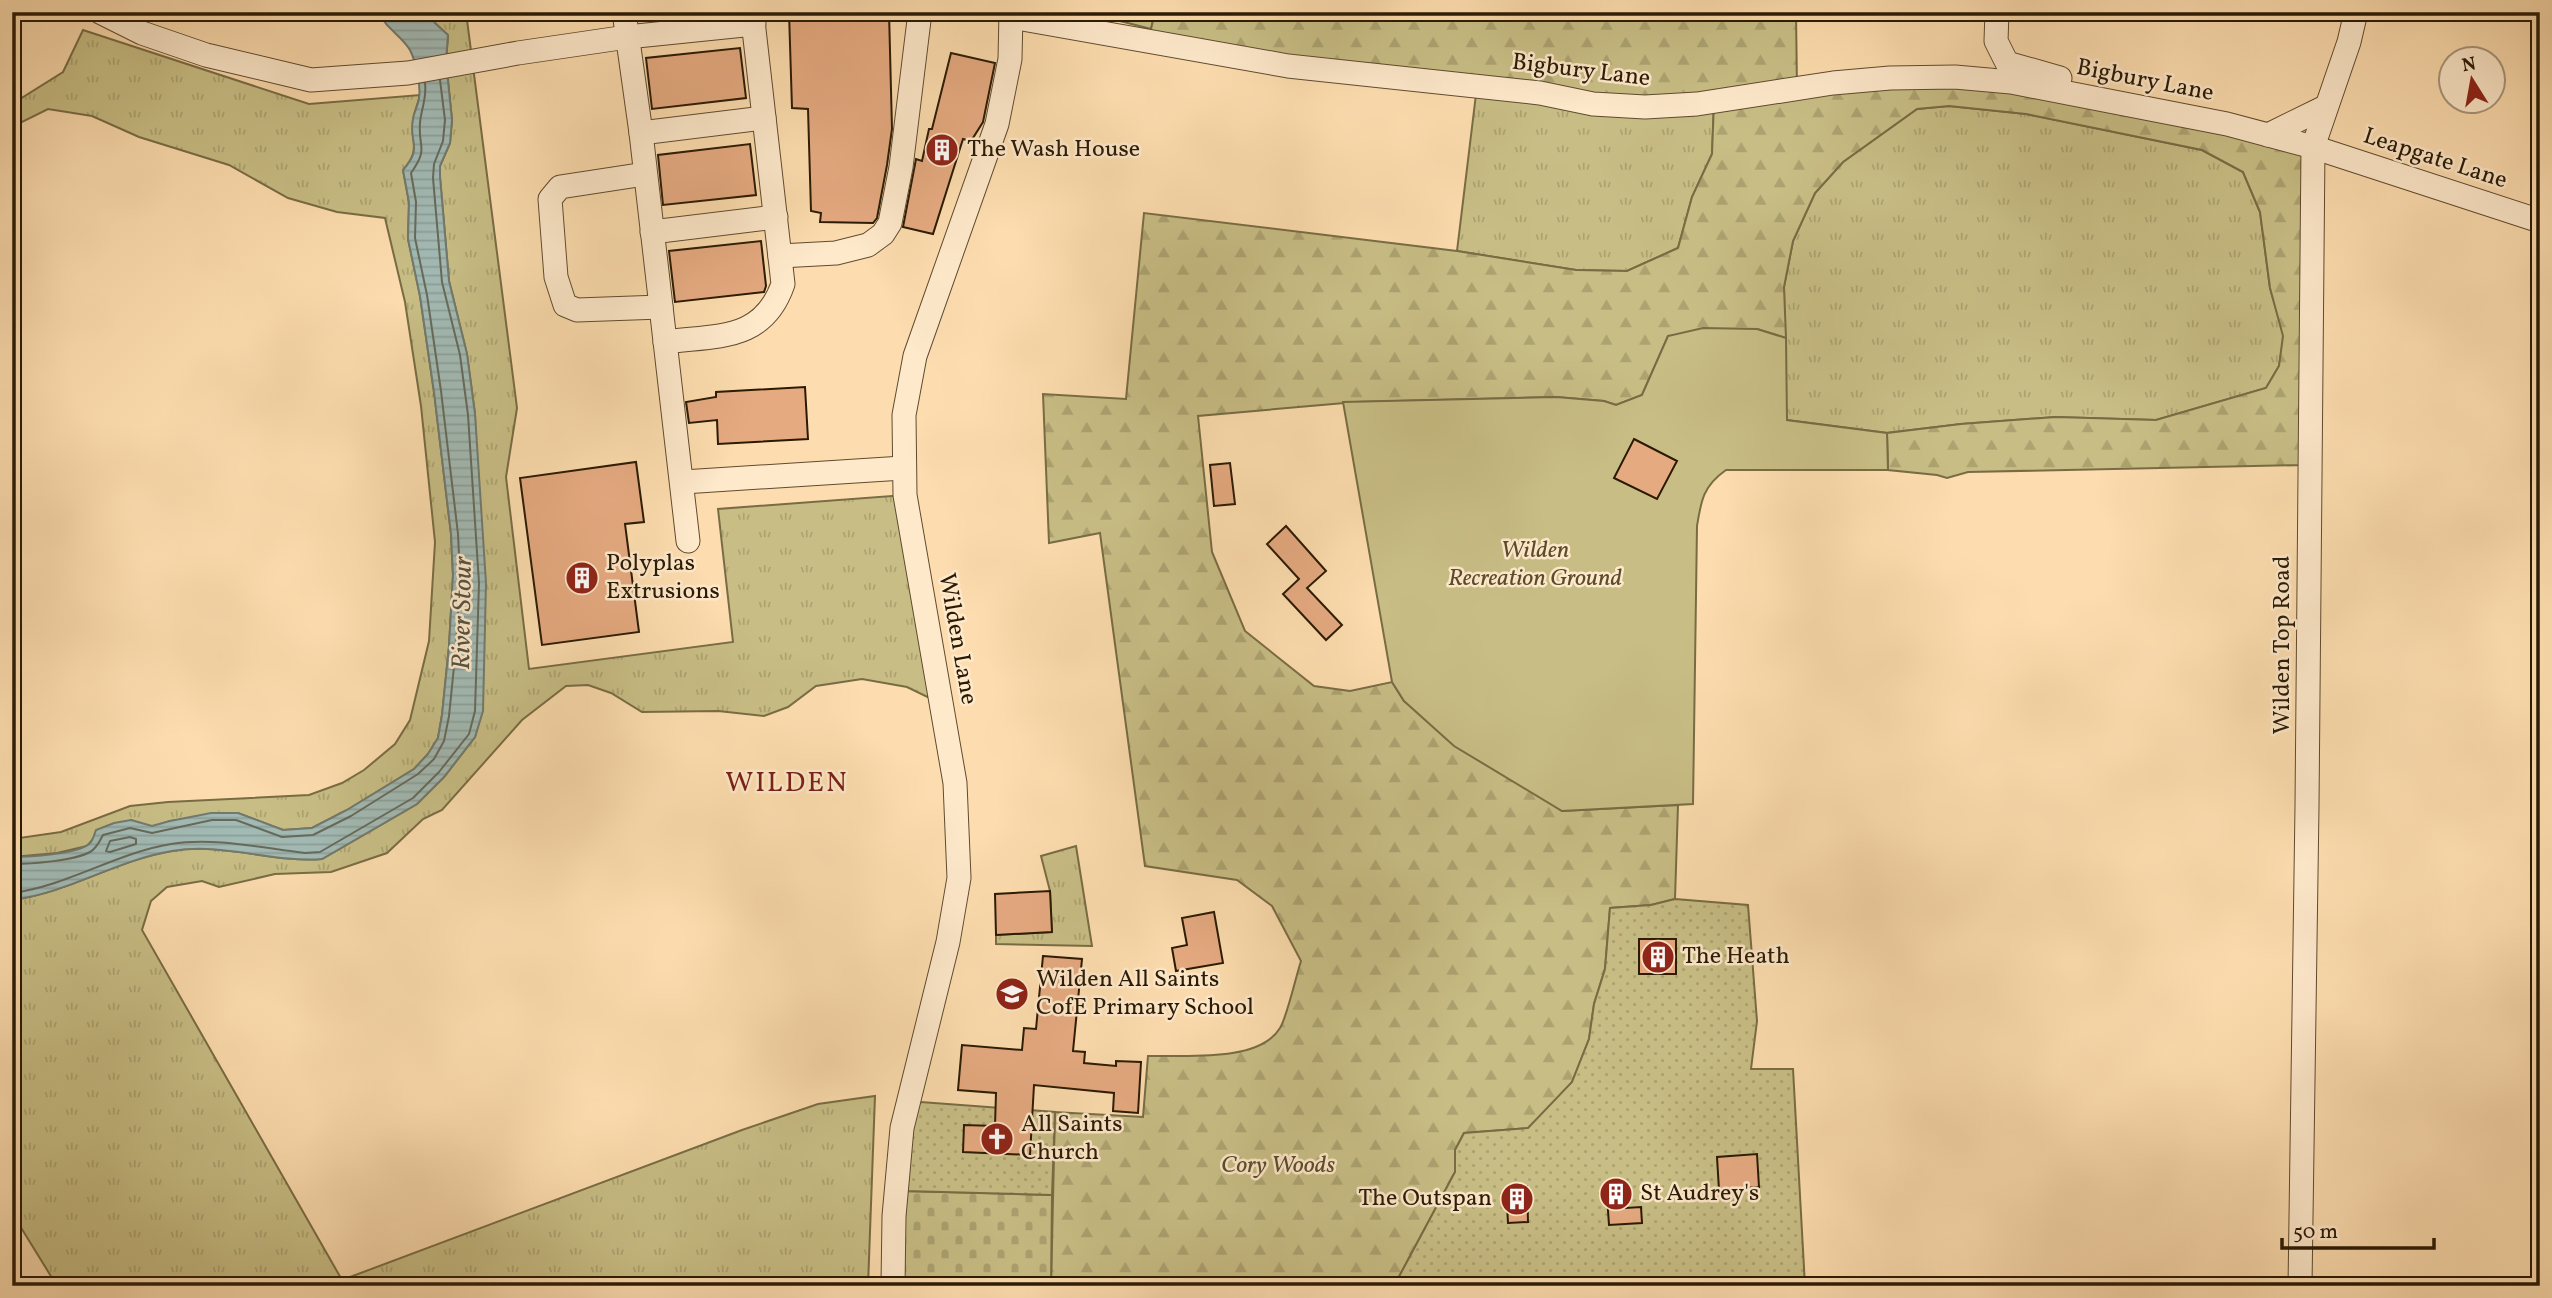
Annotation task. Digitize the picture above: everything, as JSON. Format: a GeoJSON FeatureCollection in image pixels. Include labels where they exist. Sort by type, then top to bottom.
{"type":"FeatureCollection","features":[{"type":"Feature","properties":{"kind":"street"},"geometry":{"type":"LineString","coordinates":[[100,12],[142,33],[206,55],[311,80],[408,73],[753,18],[783,284],[777,302],[764,319],[744,331],[665,342]]}},
{"type":"Feature","properties":{"kind":"street"},"geometry":{"type":"LineString","coordinates":[[624,12],[688,541]]}},
{"type":"Feature","properties":{"kind":"street"},"geometry":{"type":"LineString","coordinates":[[780,256],[836,253],[868,245],[883,234],[890,223],[901,167],[920,12]]}},
{"type":"Feature","properties":{"kind":"street"},"geometry":{"type":"LineString","coordinates":[[1997,12],[1996,41],[2007,63],[2073,82],[2083,95]]}},
{"type":"Feature","properties":{"kind":"street","name":"Wilden Top Road"},"geometry":{"type":"LineString","coordinates":[[2300,1286],[2313,147],[2349,42],[2356,12]]}},
{"type":"Feature","properties":{"kind":"street","name":"Bigbury Lane"},"geometry":{"type":"LineString","coordinates":[[1012,15],[1288,66],[1541,93],[1593,104],[1679,106],[1833,83],[1925,77],[2011,82],[2227,124],[2313,147]]}},
{"type":"Feature","properties":{"kind":"street","name":"Wilden Lane"},"geometry":{"type":"LineString","coordinates":[[893,1286],[894,1216],[902,1128],[953,920],[959,877],[956,783],[937,667],[910,536],[903,468],[904,415],[910,378],[923,331],[997,124],[1010,59],[1012,15]]}},
{"type":"Feature","properties":{"kind":"street"},"geometry":{"type":"LineString","coordinates":[[2268,135],[2325,107]]}},
{"type":"Feature","properties":{"kind":"street"},"geometry":{"type":"LineString","coordinates":[[640,133],[765,118]]}},
{"type":"Feature","properties":{"kind":"street","name":"Leapgate Lane"},"geometry":{"type":"LineString","coordinates":[[2313,147],[2540,221]]}},
{"type":"Feature","properties":{"kind":"street"},"geometry":{"type":"LineString","coordinates":[[645,174],[560,187],[550,199],[556,277],[565,305],[577,310],[661,307]]}},
{"type":"Feature","properties":{"kind":"street"},"geometry":{"type":"LineString","coordinates":[[652,232],[776,217]]}},
{"type":"Feature","properties":{"kind":"street"},"geometry":{"type":"LineString","coordinates":[[682,482],[903,468]]}},
{"type":"Feature","properties":{"kind":"green space"},"geometry":{"type":"Polygon","coordinates":[[[428,12],[466,12],[517,408],[506,477],[529,669],[733,642],[718,509],[905,495],[942,704],[907,687],[862,679],[816,686],[788,707],[764,716],[718,711],[642,712],[611,693],[588,685],[566,686],[522,720],[442,810],[423,819],[387,853],[331,872],[275,874],[219,887],[202,881],[167,887],[151,901],[142,930],[342,1280],[742,1130],[818,1104],[875,1096],[868,1286],[57,1286],[12,1213],[12,900],[53,891],[132,861],[172,851],[210,849],[284,858],[322,859],[417,804],[444,777],[475,737],[482,711],[475,414],[467,354],[449,281],[440,177],[440,166],[450,143],[452,120],[446,61],[448,36],[428,12]]]}},
{"type":"Feature","properties":{"kind":"green space"},"geometry":{"type":"Polygon","coordinates":[[[1085,12],[1155,12],[1151,29],[1085,12]]]}},
{"type":"Feature","properties":{"kind":"green space","name":"Cory Woods"},"geometry":{"type":"Polygon","coordinates":[[[1155,12],[1608,12],[1612,18],[1621,12],[1796,12],[1797,88],[1925,77],[2313,147],[2304,465],[1968,472],[1947,478],[1888,470],[1887,433],[2056,417],[2156,420],[2266,388],[2279,366],[2283,336],[2270,288],[2260,212],[2243,172],[2202,150],[2026,114],[1949,106],[1917,109],[1843,162],[1815,193],[1793,241],[1784,287],[1786,338],[1757,329],[1668,336],[1642,395],[1616,405],[1604,401],[1556,397],[1356,402],[1198,416],[1212,552],[1245,631],[1314,686],[1350,691],[1392,682],[1404,701],[1562,811],[1678,805],[1675,899],[1651,905],[1610,908],[1605,969],[1594,1004],[1589,1039],[1572,1082],[1561,1097],[1528,1128],[1464,1133],[1455,1150],[1455,1172],[1394,1286],[1051,1286],[1055,1112],[1143,1117],[1148,1056],[1220,1055],[1256,1047],[1270,1039],[1283,1023],[1301,961],[1272,906],[1237,880],[1145,866],[1100,533],[1049,543],[1043,394],[1126,399],[1144,213],[1457,251],[1576,270],[1627,271],[1678,248],[1692,197],[1712,154],[1714,102],[1679,106],[1151,43],[1155,12]]]}},
{"type":"Feature","properties":{"kind":"green space"},"geometry":{"type":"Polygon","coordinates":[[[83,30],[309,104],[420,95],[413,120],[412,158],[403,170],[409,202],[408,239],[420,296],[434,392],[451,534],[453,575],[442,715],[438,738],[414,769],[312,828],[283,830],[238,813],[170,821],[152,827],[131,820],[94,838],[87,846],[57,853],[12,857],[12,839],[61,832],[130,806],[309,795],[342,783],[364,770],[395,744],[410,720],[429,641],[435,542],[421,406],[405,302],[385,218],[337,212],[288,198],[229,165],[139,137],[92,116],[48,109],[12,127],[12,104],[63,72],[83,30]]]}},
{"type":"Feature","properties":{"kind":"green space"},"geometry":{"type":"Polygon","coordinates":[[[1477,86],[1714,102],[1712,154],[1692,197],[1678,248],[1627,271],[1576,270],[1457,251],[1477,86]]]}},
{"type":"Feature","properties":{"kind":"green space"},"geometry":{"type":"Polygon","coordinates":[[[1949,106],[2026,114],[2202,150],[2243,172],[2260,212],[2270,288],[2284,336],[2279,366],[2266,388],[2156,420],[2055,417],[1887,433],[1786,420],[1784,287],[1793,241],[1815,193],[1843,162],[1917,109],[1949,106]]]}},
{"type":"Feature","properties":{"kind":"green space","name":"Wilden Recreation Ground"},"geometry":{"type":"Polygon","coordinates":[[[1703,328],[1757,329],[1786,338],[1787,420],[1887,433],[1888,470],[1726,470],[1712,482],[1702,502],[1697,526],[1693,804],[1562,811],[1454,746],[1404,701],[1392,682],[1343,402],[1556,397],[1604,401],[1616,405],[1642,395],[1668,336],[1703,328]]]}},
{"type":"Feature","properties":{"kind":"green space"},"geometry":{"type":"Polygon","coordinates":[[[1076,846],[1092,946],[996,944],[996,935],[1052,932],[1050,891],[1041,856],[1076,846]]]}},
{"type":"Feature","properties":{"kind":"green space"},"geometry":{"type":"Polygon","coordinates":[[[1675,899],[1748,905],[1757,1021],[1751,1069],[1793,1069],[1805,1286],[1394,1286],[1455,1172],[1455,1150],[1464,1133],[1528,1128],[1572,1082],[1589,1039],[1594,1004],[1605,969],[1610,908],[1651,905],[1675,899]]]}},
{"type":"Feature","properties":{"kind":"green space"},"geometry":{"type":"Polygon","coordinates":[[[907,1101],[1055,1112],[1052,1195],[905,1191],[907,1101]]]}},
{"type":"Feature","properties":{"kind":"green space"},"geometry":{"type":"Polygon","coordinates":[[[905,1191],[1052,1195],[1051,1286],[893,1286],[905,1191]]]}},
{"type":"Feature","properties":{"kind":"water","name":"River Stour"},"geometry":{"type":"Polygon","coordinates":[[[379,12],[428,12],[448,35],[446,61],[452,120],[450,143],[440,166],[440,177],[449,281],[467,354],[475,414],[486,583],[483,711],[475,737],[444,777],[417,804],[322,859],[284,858],[210,849],[172,851],[132,861],[53,891],[12,900],[12,857],[74,850],[90,843],[96,830],[131,820],[152,826],[211,813],[238,813],[283,830],[312,828],[414,769],[438,738],[449,646],[453,575],[451,534],[434,392],[420,296],[408,239],[409,202],[403,170],[414,150],[412,127],[419,87],[410,50],[379,12]]]}},
{"type":"Feature","properties":{"kind":"building"},"geometry":{"type":"Polygon","coordinates":[[[789,12],[889,12],[892,129],[877,218],[873,223],[820,222],[821,213],[811,211],[808,109],[792,108],[789,12]]]}},
{"type":"Feature","properties":{"kind":"building"},"geometry":{"type":"Polygon","coordinates":[[[740,48],[746,98],[652,109],[646,58],[740,48]]]}},
{"type":"Feature","properties":{"kind":"building","name":"The Wash House"},"geometry":{"type":"Polygon","coordinates":[[[951,53],[995,63],[983,122],[971,141],[963,139],[933,234],[903,227],[916,159],[922,161],[951,53]]]}},
{"type":"Feature","properties":{"kind":"building"},"geometry":{"type":"Polygon","coordinates":[[[750,144],[756,195],[663,205],[658,155],[750,144]]]}},
{"type":"Feature","properties":{"kind":"building"},"geometry":{"type":"Polygon","coordinates":[[[761,241],[766,286],[764,292],[675,302],[669,251],[761,241]]]}},
{"type":"Feature","properties":{"kind":"building"},"geometry":{"type":"Polygon","coordinates":[[[805,387],[808,439],[718,444],[717,420],[689,423],[686,402],[716,397],[716,392],[805,387]]]}},
{"type":"Feature","properties":{"kind":"building"},"geometry":{"type":"Polygon","coordinates":[[[1634,439],[1677,461],[1657,499],[1614,478],[1634,439]]]}},
{"type":"Feature","properties":{"kind":"building","name":"Polyplas Extrusions"},"geometry":{"type":"Polygon","coordinates":[[[636,462],[644,522],[625,524],[639,632],[542,645],[520,478],[636,462]]]}},
{"type":"Feature","properties":{"kind":"building"},"geometry":{"type":"Polygon","coordinates":[[[1230,463],[1235,504],[1214,506],[1210,465],[1230,463]]]}},
{"type":"Feature","properties":{"kind":"building"},"geometry":{"type":"Polygon","coordinates":[[[1286,526],[1326,571],[1307,588],[1342,625],[1326,640],[1283,594],[1299,579],[1267,544],[1286,526]]]}},
{"type":"Feature","properties":{"kind":"building"},"geometry":{"type":"Polygon","coordinates":[[[1050,891],[1052,932],[996,935],[995,894],[1050,891]]]}},
{"type":"Feature","properties":{"kind":"building"},"geometry":{"type":"Polygon","coordinates":[[[1214,912],[1223,963],[1176,971],[1172,948],[1187,945],[1182,918],[1214,912]]]}},
{"type":"Feature","properties":{"kind":"building","name":"The Heath"},"geometry":{"type":"Polygon","coordinates":[[[1639,939],[1676,939],[1676,974],[1639,974],[1639,939]]]}},
{"type":"Feature","properties":{"kind":"building"},"geometry":{"type":"Polygon","coordinates":[[[1043,956],[1082,959],[1073,1051],[1085,1052],[1084,1063],[1116,1066],[1116,1061],[1141,1062],[1138,1113],[1113,1111],[1114,1093],[1034,1085],[1030,1155],[963,1152],[964,1125],[995,1126],[996,1093],[958,1090],[962,1045],[1022,1050],[1024,1028],[1036,1029],[1043,956]]]}},
{"type":"Feature","properties":{"kind":"building"},"geometry":{"type":"Polygon","coordinates":[[[1757,1154],[1759,1187],[1719,1190],[1717,1157],[1757,1154]]]}},
{"type":"Feature","properties":{"kind":"building","name":"St Audrey's"},"geometry":{"type":"Polygon","coordinates":[[[1625,1181],[1626,1208],[1641,1207],[1642,1223],[1609,1225],[1606,1182],[1625,1181]]]}},
{"type":"Feature","properties":{"kind":"building","name":"The Outspan"},"geometry":{"type":"Polygon","coordinates":[[[1527,1186],[1528,1222],[1508,1223],[1506,1188],[1527,1186]]]}},
{"type":"Feature","properties":{"kind":"place","name":"The Wash House"},"geometry":{"type":"Point","coordinates":[942,150]}},
{"type":"Feature","properties":{"kind":"place","name":"Polyplas Extrusions"},"geometry":{"type":"Point","coordinates":[582,578]}},
{"type":"Feature","properties":{"kind":"place","name":"The Heath"},"geometry":{"type":"Point","coordinates":[1658,957]}},
{"type":"Feature","properties":{"kind":"place","name":"Wilden All Saints CofE Primary School"},"geometry":{"type":"Point","coordinates":[1012,994]}},
{"type":"Feature","properties":{"kind":"place","name":"All Saints Church"},"geometry":{"type":"Point","coordinates":[997,1139]}},
{"type":"Feature","properties":{"kind":"place","name":"St Audrey's"},"geometry":{"type":"Point","coordinates":[1616,1194]}},
{"type":"Feature","properties":{"kind":"place","name":"The Outspan"},"geometry":{"type":"Point","coordinates":[1517,1199]}},
{"type":"Feature","properties":{"kind":"district","name":"WILDEN"},"geometry":{"type":"Point","coordinates":[787,783]}}]}
